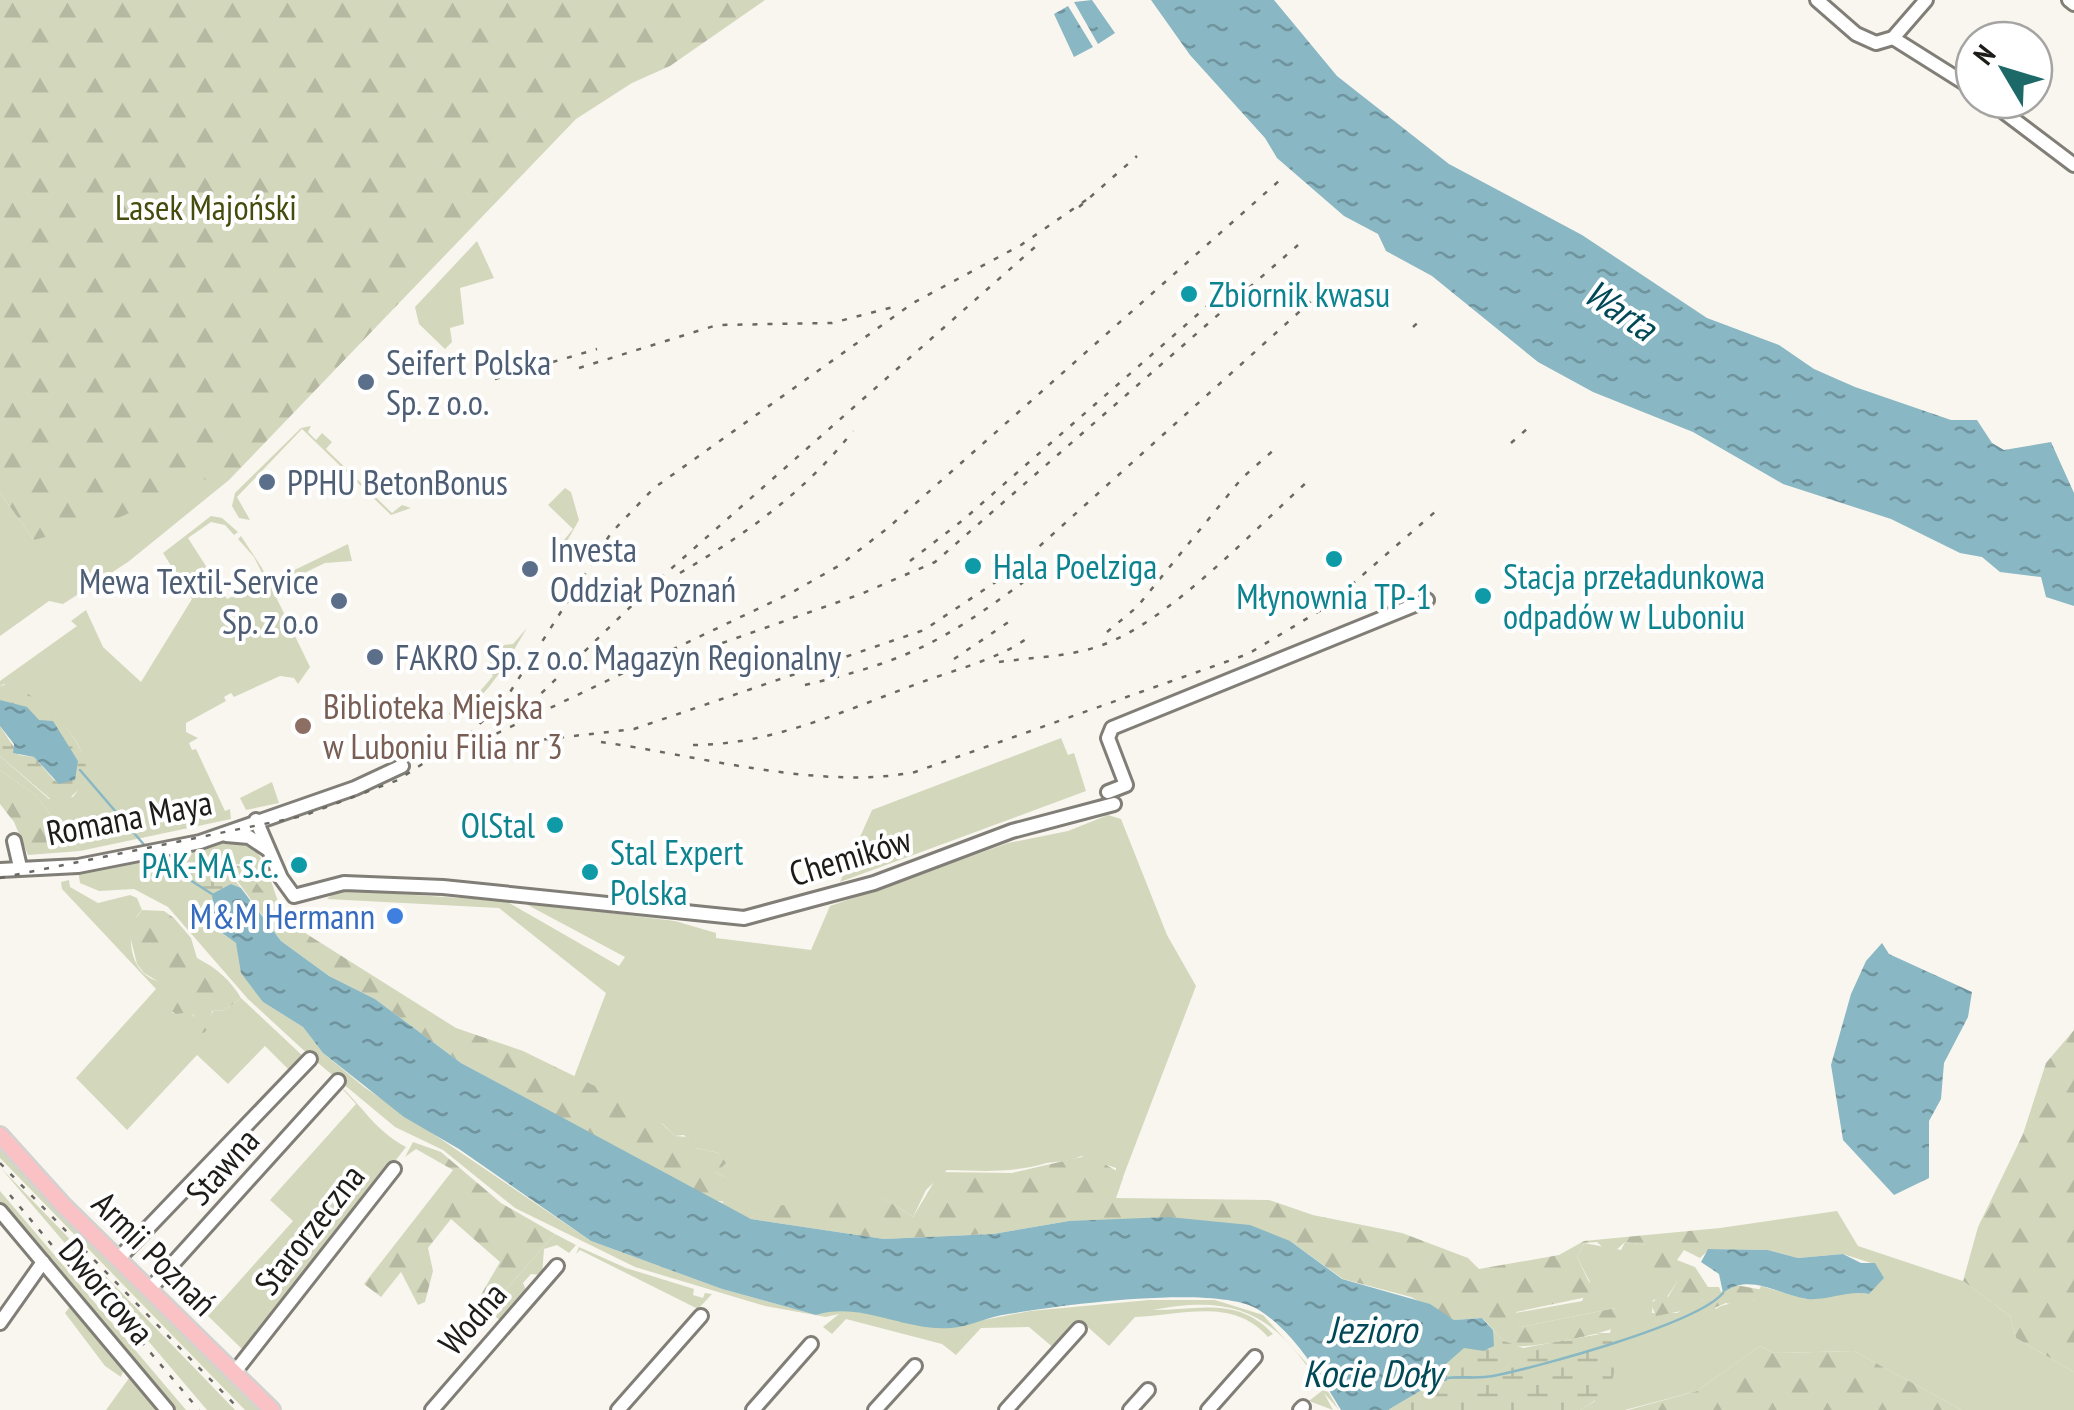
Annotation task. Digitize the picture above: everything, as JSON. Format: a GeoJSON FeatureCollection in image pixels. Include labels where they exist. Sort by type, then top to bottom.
{"type":"FeatureCollection","features":[{"type":"Feature","properties":{"kind":"main road","name":"Armii Poznań"},"geometry":{"type":"LineString","coordinates":[[0,1135],[118,1259],[272,1410]]}},
{"type":"Feature","properties":{"kind":"street"},"geometry":{"type":"LineString","coordinates":[[1817,0],[1866,41],[1885,42],[1926,0]]}},
{"type":"Feature","properties":{"kind":"street"},"geometry":{"type":"LineString","coordinates":[[1893,38],[1954,76]]}},
{"type":"Feature","properties":{"kind":"street"},"geometry":{"type":"LineString","coordinates":[[2016,120],[2071,159]]}},
{"type":"Feature","properties":{"kind":"street","name":"Chemików"},"geometry":{"type":"LineString","coordinates":[[249,822],[287,890],[299,897],[344,883],[442,887],[736,918],[857,888],[1111,798],[1126,785],[1108,738],[1112,728],[1427,600]]}},
{"type":"Feature","properties":{"kind":"street","name":"Romana Maya"},"geometry":{"type":"LineString","coordinates":[[0,870],[190,841],[355,788],[402,766]]}},
{"type":"Feature","properties":{"kind":"street"},"geometry":{"type":"LineString","coordinates":[[190,841],[238,834],[267,850]]}},
{"type":"Feature","properties":{"kind":"street"},"geometry":{"type":"LineString","coordinates":[[14,841],[23,867]]}},
{"type":"Feature","properties":{"kind":"street"},"geometry":{"type":"LineString","coordinates":[[118,1259],[310,1060]]}},
{"type":"Feature","properties":{"kind":"street","name":"Stawna"},"geometry":{"type":"LineString","coordinates":[[149,1290],[338,1081]]}},
{"type":"Feature","properties":{"kind":"street","name":"Starorzeczna"},"geometry":{"type":"LineString","coordinates":[[234,1373],[394,1169]]}},
{"type":"Feature","properties":{"kind":"street","name":"Dworcowa"},"geometry":{"type":"LineString","coordinates":[[0,1212],[168,1410]]}},
{"type":"Feature","properties":{"kind":"street"},"geometry":{"type":"LineString","coordinates":[[0,1323],[43,1262]]}},
{"type":"Feature","properties":{"kind":"street","name":"Wodna"},"geometry":{"type":"LineString","coordinates":[[432,1410],[557,1266]]}},
{"type":"Feature","properties":{"kind":"street"},"geometry":{"type":"LineString","coordinates":[[618,1410],[701,1316]]}},
{"type":"Feature","properties":{"kind":"street"},"geometry":{"type":"LineString","coordinates":[[1006,1410],[1078,1328]]}},
{"type":"Feature","properties":{"kind":"street"},"geometry":{"type":"LineString","coordinates":[[753,1410],[811,1344]]}},
{"type":"Feature","properties":{"kind":"street"},"geometry":{"type":"LineString","coordinates":[[1208,1410],[1256,1357]]}},
{"type":"Feature","properties":{"kind":"street"},"geometry":{"type":"LineString","coordinates":[[875,1410],[915,1366]]}},
{"type":"Feature","properties":{"kind":"street"},"geometry":{"type":"LineString","coordinates":[[1130,1410],[1148,1390]]}},
{"type":"Feature","properties":{"kind":"green space","name":"Lasek Majoński"},"geometry":{"type":"Polygon","coordinates":[[[0,0],[765,0],[670,66],[632,83],[576,119],[229,480],[217,482],[208,478],[118,518],[34,540],[0,493],[0,0]]]}},
{"type":"Feature","properties":{"kind":"green space"},"geometry":{"type":"Polygon","coordinates":[[[477,241],[494,278],[460,288],[464,324],[450,328],[452,342],[445,349],[419,324],[415,307],[477,241]]]}},
{"type":"Feature","properties":{"kind":"green space"},"geometry":{"type":"Polygon","coordinates":[[[311,426],[308,432],[316,440],[322,433],[332,442],[326,449],[392,513],[402,505],[411,508],[391,515],[302,429],[237,497],[250,520],[239,518],[232,506],[235,493],[301,428],[311,426]]]}},
{"type":"Feature","properties":{"kind":"green space"},"geometry":{"type":"Polygon","coordinates":[[[208,477],[229,480],[128,562],[63,604],[49,601],[0,636],[0,493],[34,540],[208,477]]]}},
{"type":"Feature","properties":{"kind":"green space"},"geometry":{"type":"Polygon","coordinates":[[[565,488],[571,492],[579,520],[566,543],[564,540],[573,529],[548,505],[565,488]]]}},
{"type":"Feature","properties":{"kind":"green space"},"geometry":{"type":"Polygon","coordinates":[[[211,516],[222,518],[238,532],[234,535],[225,525],[211,522],[188,538],[227,599],[266,581],[254,557],[238,539],[241,536],[262,568],[310,667],[298,684],[294,678],[280,676],[234,697],[231,693],[224,697],[226,701],[186,723],[186,732],[198,738],[189,743],[192,750],[196,749],[225,811],[230,809],[231,819],[80,851],[35,795],[0,770],[0,756],[49,799],[73,797],[83,779],[79,745],[53,715],[20,692],[4,684],[0,686],[0,681],[77,626],[71,621],[86,610],[103,647],[141,682],[192,599],[163,553],[211,516]]]}},
{"type":"Feature","properties":{"kind":"green space"},"geometry":{"type":"Polygon","coordinates":[[[348,544],[352,561],[325,563],[302,574],[293,585],[278,578],[348,544]]]}},
{"type":"Feature","properties":{"kind":"green space"},"geometry":{"type":"Polygon","coordinates":[[[527,628],[486,691],[464,711],[451,718],[449,713],[464,710],[493,676],[487,666],[504,645],[513,644],[527,628]]]}},
{"type":"Feature","properties":{"kind":"green space"},"geometry":{"type":"Polygon","coordinates":[[[8,684],[35,699],[63,723],[82,753],[85,783],[66,802],[55,803],[0,756],[0,726],[19,755],[34,757],[54,780],[78,761],[55,730],[0,700],[0,686],[8,684]]]}},
{"type":"Feature","properties":{"kind":"green space"},"geometry":{"type":"Polygon","coordinates":[[[1061,738],[1068,755],[1074,753],[1086,791],[840,882],[872,810],[1061,738]]]}},
{"type":"Feature","properties":{"kind":"green space"},"geometry":{"type":"Polygon","coordinates":[[[0,770],[35,795],[80,851],[28,855],[14,822],[0,804],[0,770]]]}},
{"type":"Feature","properties":{"kind":"green space"},"geometry":{"type":"Polygon","coordinates":[[[272,782],[279,803],[246,810],[240,798],[272,782]]]}},
{"type":"Feature","properties":{"kind":"green space"},"geometry":{"type":"Polygon","coordinates":[[[1108,815],[1121,819],[1167,935],[1196,986],[1115,1198],[1116,1168],[1081,1156],[1007,1170],[947,1170],[926,1190],[913,1217],[888,1202],[870,1196],[851,1196],[820,1206],[774,1208],[751,1219],[715,1201],[723,1203],[729,1179],[716,1173],[723,1165],[719,1153],[696,1148],[684,1135],[675,1136],[663,1124],[574,1077],[606,993],[499,908],[327,899],[334,893],[354,891],[506,901],[619,966],[625,957],[522,902],[675,921],[716,933],[716,938],[811,950],[830,906],[1008,843],[1068,831],[1108,815]]]}},
{"type":"Feature","properties":{"kind":"green space"},"geometry":{"type":"Polygon","coordinates":[[[227,838],[241,840],[260,857],[287,919],[300,907],[314,919],[306,932],[281,917],[240,864],[216,867],[203,920],[236,943],[263,1002],[303,1027],[323,1053],[364,1087],[591,1241],[722,1289],[816,1315],[838,1308],[943,1328],[1030,1311],[1149,1300],[1215,1300],[1263,1315],[1320,1378],[1339,1410],[1324,1393],[1333,1410],[1309,1401],[1323,1390],[1289,1344],[1253,1316],[1232,1308],[1209,1305],[1153,1310],[1232,1310],[1260,1322],[1273,1334],[1268,1337],[1239,1317],[1189,1312],[1135,1317],[1109,1346],[1081,1321],[1055,1349],[1029,1327],[981,1328],[956,1355],[942,1344],[846,1319],[832,1334],[823,1327],[839,1314],[826,1317],[765,1306],[635,1267],[515,1208],[443,1150],[395,1127],[312,1058],[248,999],[168,907],[134,889],[99,891],[80,883],[78,870],[227,838]]]}},
{"type":"Feature","properties":{"kind":"green space"},"geometry":{"type":"Polygon","coordinates":[[[228,863],[245,868],[286,921],[456,1028],[523,1051],[652,1114],[675,1136],[688,1137],[696,1148],[719,1153],[726,1163],[716,1173],[736,1182],[737,1197],[732,1202],[715,1201],[461,1063],[375,999],[329,976],[281,941],[238,882],[221,868],[228,863]]]}},
{"type":"Feature","properties":{"kind":"green space"},"geometry":{"type":"Polygon","coordinates":[[[210,867],[228,872],[241,888],[231,884],[210,901],[215,928],[196,914],[188,893],[194,877],[210,867]]]}},
{"type":"Feature","properties":{"kind":"green space"},"geometry":{"type":"Polygon","coordinates":[[[69,880],[70,887],[98,903],[130,895],[137,898],[142,910],[131,934],[136,962],[147,976],[186,990],[188,995],[172,1013],[190,1011],[204,1033],[213,1011],[225,1010],[241,998],[305,1058],[291,1072],[265,1046],[228,1084],[197,1055],[127,1130],[76,1078],[156,989],[62,889],[61,882],[69,880]]]}},
{"type":"Feature","properties":{"kind":"green space"},"geometry":{"type":"Polygon","coordinates":[[[142,910],[164,911],[174,918],[191,938],[197,958],[223,975],[241,998],[225,1010],[212,1011],[210,1026],[204,1033],[192,1031],[189,1024],[194,1016],[190,1012],[176,1014],[164,1006],[167,997],[184,999],[186,990],[167,987],[137,964],[128,928],[142,910]]]}},
{"type":"Feature","properties":{"kind":"green space"},"geometry":{"type":"Polygon","coordinates":[[[2074,1030],[2074,1372],[2016,1338],[2010,1316],[1963,1281],[1978,1227],[2023,1134],[2046,1063],[2074,1030]]]}},
{"type":"Feature","properties":{"kind":"green space"},"geometry":{"type":"Polygon","coordinates":[[[338,1084],[377,1125],[406,1147],[248,1350],[243,1350],[208,1316],[293,1221],[270,1200],[356,1104],[338,1084]]]}},
{"type":"Feature","properties":{"kind":"green space"},"geometry":{"type":"Polygon","coordinates":[[[413,1142],[441,1152],[501,1203],[555,1234],[487,1311],[478,1300],[500,1262],[451,1219],[428,1248],[433,1271],[425,1302],[418,1305],[401,1272],[381,1297],[364,1284],[453,1170],[416,1149],[405,1157],[413,1142]]]}},
{"type":"Feature","properties":{"kind":"green space"},"geometry":{"type":"Polygon","coordinates":[[[0,1145],[263,1410],[245,1410],[0,1158],[0,1145]]]}},
{"type":"Feature","properties":{"kind":"green space"},"geometry":{"type":"Polygon","coordinates":[[[1090,1155],[1120,1173],[1123,1178],[1116,1198],[1269,1200],[1313,1215],[1402,1233],[1468,1258],[1479,1269],[1559,1255],[1584,1241],[1720,1228],[1714,1245],[1700,1258],[1684,1250],[1677,1260],[1695,1267],[1708,1287],[1719,1287],[1721,1292],[1736,1285],[1763,1290],[1747,1303],[1726,1303],[1712,1309],[1703,1300],[1692,1309],[1656,1316],[1651,1304],[1658,1297],[1668,1297],[1677,1282],[1664,1277],[1662,1270],[1647,1270],[1641,1264],[1646,1245],[1625,1242],[1611,1255],[1597,1242],[1584,1243],[1577,1257],[1592,1288],[1587,1297],[1516,1312],[1520,1327],[1616,1308],[1626,1311],[1627,1322],[1590,1335],[1520,1346],[1507,1343],[1482,1318],[1454,1320],[1411,1297],[1343,1279],[1290,1241],[1069,1221],[993,1234],[884,1239],[751,1219],[774,1207],[820,1205],[861,1194],[888,1202],[913,1217],[940,1172],[1012,1173],[1090,1155]]]}},
{"type":"Feature","properties":{"kind":"green space"},"geometry":{"type":"Polygon","coordinates":[[[0,1167],[235,1410],[207,1410],[0,1167]]]}},
{"type":"Feature","properties":{"kind":"green space"},"geometry":{"type":"Polygon","coordinates":[[[0,1191],[186,1410],[174,1410],[0,1204],[0,1191]]]}},
{"type":"Feature","properties":{"kind":"green space"},"geometry":{"type":"Polygon","coordinates":[[[1837,1211],[1858,1246],[1963,1281],[2010,1316],[2016,1338],[2074,1372],[2074,1410],[1962,1410],[1854,1351],[1774,1353],[1760,1346],[1697,1391],[1625,1410],[1580,1410],[1595,1401],[1600,1334],[1592,1333],[1610,1333],[1616,1308],[1520,1327],[1515,1313],[1582,1301],[1590,1282],[1577,1257],[1584,1243],[1621,1250],[1625,1242],[1647,1245],[1651,1270],[1662,1270],[1677,1282],[1667,1297],[1653,1300],[1652,1313],[1677,1313],[1703,1300],[1716,1309],[1754,1300],[1761,1286],[1806,1299],[1848,1291],[1869,1294],[1883,1278],[1871,1263],[1843,1254],[1798,1258],[1768,1250],[1708,1249],[1720,1228],[1837,1211]]]}},
{"type":"Feature","properties":{"kind":"green space"},"geometry":{"type":"Polygon","coordinates":[[[555,1234],[576,1245],[569,1253],[557,1245],[544,1249],[542,1275],[531,1274],[523,1283],[527,1292],[503,1322],[487,1311],[555,1234]]]}},
{"type":"Feature","properties":{"kind":"green space"},"geometry":{"type":"Polygon","coordinates":[[[579,1247],[626,1268],[694,1289],[693,1295],[703,1298],[705,1293],[712,1294],[698,1309],[580,1250],[576,1254],[579,1247]]]}},
{"type":"Feature","properties":{"kind":"green space"},"geometry":{"type":"Polygon","coordinates":[[[71,1305],[125,1365],[121,1377],[105,1366],[65,1313],[71,1305]]]}},
{"type":"Feature","properties":{"kind":"green space"},"geometry":{"type":"Polygon","coordinates":[[[1493,1330],[1504,1341],[1523,1348],[1600,1334],[1612,1341],[1615,1364],[1611,1382],[1599,1397],[1580,1410],[1388,1410],[1437,1381],[1444,1382],[1446,1364],[1464,1347],[1490,1349],[1493,1330]]]}},
{"type":"Feature","properties":{"kind":"green space"},"geometry":{"type":"Polygon","coordinates":[[[1760,1346],[1774,1353],[1854,1351],[1962,1410],[1628,1410],[1697,1391],[1760,1346]]]}},
{"type":"Feature","properties":{"kind":"green space"},"geometry":{"type":"Polygon","coordinates":[[[132,1374],[162,1410],[106,1410],[132,1374]]]}},
{"type":"Feature","properties":{"kind":"water"},"geometry":{"type":"Polygon","coordinates":[[[1092,0],[1115,33],[1098,44],[1074,2],[1092,0]]]}},
{"type":"Feature","properties":{"kind":"water","name":"Warta"},"geometry":{"type":"Polygon","coordinates":[[[1151,0],[1274,0],[1337,76],[1449,164],[1582,235],[1707,318],[1779,345],[1814,369],[1855,387],[1951,420],[1977,420],[1992,443],[2004,450],[2051,442],[2074,493],[2074,606],[2046,597],[2041,577],[2000,572],[1982,557],[1960,553],[1891,519],[1783,484],[1693,432],[1593,392],[1538,362],[1432,276],[1386,251],[1378,234],[1344,216],[1277,158],[1265,138],[1190,55],[1151,0]]]}},
{"type":"Feature","properties":{"kind":"water"},"geometry":{"type":"Polygon","coordinates":[[[1068,6],[1093,47],[1074,57],[1054,14],[1068,6]]]}},
{"type":"Feature","properties":{"kind":"water"},"geometry":{"type":"Polygon","coordinates":[[[0,700],[27,707],[39,720],[53,721],[78,761],[75,780],[59,784],[34,757],[13,753],[14,744],[0,726],[0,700]]]}},
{"type":"Feature","properties":{"kind":"water","name":"Jezioro Kocie Doły"},"geometry":{"type":"Polygon","coordinates":[[[231,884],[241,888],[281,941],[329,976],[375,999],[461,1063],[751,1219],[884,1239],[993,1234],[1069,1221],[1169,1217],[1250,1225],[1290,1241],[1342,1279],[1430,1304],[1454,1320],[1482,1318],[1493,1330],[1494,1346],[1484,1351],[1464,1348],[1446,1364],[1447,1381],[1437,1381],[1388,1410],[1341,1410],[1305,1355],[1283,1330],[1259,1310],[1238,1302],[1173,1297],[1096,1302],[934,1328],[850,1312],[816,1315],[722,1289],[591,1241],[459,1149],[404,1117],[323,1053],[303,1027],[263,1002],[241,973],[236,943],[215,928],[212,894],[231,884]]]}},
{"type":"Feature","properties":{"kind":"water"},"geometry":{"type":"Polygon","coordinates":[[[1882,943],[1889,954],[1972,992],[1968,1017],[1944,1063],[1941,1099],[1929,1121],[1929,1178],[1894,1195],[1843,1140],[1831,1065],[1851,994],[1866,961],[1882,943]]]}},
{"type":"Feature","properties":{"kind":"water"},"geometry":{"type":"Polygon","coordinates":[[[1708,1249],[1768,1250],[1798,1258],[1843,1254],[1861,1263],[1875,1263],[1884,1278],[1869,1294],[1822,1299],[1796,1297],[1754,1285],[1733,1287],[1723,1293],[1719,1274],[1701,1262],[1708,1249]]]}},
{"type":"Feature","properties":{"kind":"waterway"},"geometry":{"type":"LineString","coordinates":[[80,770],[146,847]]}},
{"type":"Feature","properties":{"kind":"waterway"},"geometry":{"type":"LineString","coordinates":[[154,857],[212,894]]}},
{"type":"Feature","properties":{"kind":"waterway"},"geometry":{"type":"LineString","coordinates":[[1447,1378],[1493,1376],[1615,1343],[1682,1318],[1723,1293]]}},
{"type":"Feature","properties":{"kind":"railway"},"geometry":{"type":"LineString","coordinates":[[1079,207],[1137,156]]}},
{"type":"Feature","properties":{"kind":"railway"},"geometry":{"type":"LineString","coordinates":[[483,740],[791,593],[840,565],[889,527],[1280,180]]}},
{"type":"Feature","properties":{"kind":"railway"},"geometry":{"type":"LineString","coordinates":[[0,878],[303,816],[398,780],[471,732],[505,700],[611,533],[654,488],[913,303],[1021,245],[1089,198]]}},
{"type":"Feature","properties":{"kind":"railway"},"geometry":{"type":"LineString","coordinates":[[694,653],[861,594],[935,562],[1298,245]]}},
{"type":"Feature","properties":{"kind":"railway"},"geometry":{"type":"LineString","coordinates":[[520,714],[656,582],[1035,247]]}},
{"type":"Feature","properties":{"kind":"railway"},"geometry":{"type":"LineString","coordinates":[[442,761],[487,746],[634,729],[924,630],[1012,571],[1329,285]]}},
{"type":"Feature","properties":{"kind":"railway"},"geometry":{"type":"LineString","coordinates":[[910,561],[963,520],[1221,294]]}},
{"type":"Feature","properties":{"kind":"railway"},"geometry":{"type":"LineString","coordinates":[[579,368],[717,325],[832,323],[897,306]]}},
{"type":"Feature","properties":{"kind":"railway"},"geometry":{"type":"LineString","coordinates":[[1413,327],[1422,319]]}},
{"type":"Feature","properties":{"kind":"railway"},"geometry":{"type":"LineString","coordinates":[[495,379],[597,349]]}},
{"type":"Feature","properties":{"kind":"railway"},"geometry":{"type":"LineString","coordinates":[[1511,443],[1528,428]]}},
{"type":"Feature","properties":{"kind":"railway"},"geometry":{"type":"LineString","coordinates":[[680,573],[728,543],[795,492],[853,431]]}},
{"type":"Feature","properties":{"kind":"railway"},"geometry":{"type":"LineString","coordinates":[[1107,632],[1137,607],[1242,478],[1276,448]]}},
{"type":"Feature","properties":{"kind":"railway"},"geometry":{"type":"LineString","coordinates":[[999,662],[1079,652],[1130,632],[1211,572],[1308,481]]}},
{"type":"Feature","properties":{"kind":"railway"},"geometry":{"type":"LineString","coordinates":[[601,742],[799,774],[878,777],[915,772],[1248,654],[1326,607],[1436,511]]}},
{"type":"Feature","properties":{"kind":"railway"},"geometry":{"type":"LineString","coordinates":[[805,685],[871,667],[923,647],[1026,580]]}},
{"type":"Feature","properties":{"kind":"railway"},"geometry":{"type":"LineString","coordinates":[[954,659],[1013,619]]}},
{"type":"Feature","properties":{"kind":"railway"},"geometry":{"type":"LineString","coordinates":[[693,745],[752,739],[810,724],[991,657],[1029,637]]}},
{"type":"Feature","properties":{"kind":"railway"},"geometry":{"type":"LineString","coordinates":[[0,1163],[240,1410]]}},
{"type":"Feature","properties":{"kind":"railway"},"geometry":{"type":"LineString","coordinates":[[10,1195],[77,1275]]}},
{"type":"Feature","properties":{"kind":"railway"},"geometry":{"type":"LineString","coordinates":[[73,1261],[199,1410]]}},
{"type":"Feature","properties":{"kind":"place","name":"Zbiornik kwasu"},"geometry":{"type":"Point","coordinates":[1189,294]}},
{"type":"Feature","properties":{"kind":"place","name":"Seifert Polska Sp. z o.o."},"geometry":{"type":"Point","coordinates":[366,382]}},
{"type":"Feature","properties":{"kind":"place","name":"PPHU BetonBonus"},"geometry":{"type":"Point","coordinates":[267,482]}},
{"type":"Feature","properties":{"kind":"place","name":"Młynownia TP-1"},"geometry":{"type":"Point","coordinates":[1334,559]}},
{"type":"Feature","properties":{"kind":"place","name":"Hala Poelziga"},"geometry":{"type":"Point","coordinates":[973,566]}},
{"type":"Feature","properties":{"kind":"place","name":"Investa Oddział Poznań"},"geometry":{"type":"Point","coordinates":[530,569]}},
{"type":"Feature","properties":{"kind":"place","name":"Stacja przeładunkowa odpadów w Luboniu"},"geometry":{"type":"Point","coordinates":[1483,596]}},
{"type":"Feature","properties":{"kind":"place","name":"Mewa Textil-Service Sp. z o.o"},"geometry":{"type":"Point","coordinates":[339,601]}},
{"type":"Feature","properties":{"kind":"place","name":"FAKRO Sp. z o.o. Magazyn Regionalny"},"geometry":{"type":"Point","coordinates":[375,657]}},
{"type":"Feature","properties":{"kind":"place","name":"Biblioteka Miejska w Luboniu Filia nr 3"},"geometry":{"type":"Point","coordinates":[303,726]}},
{"type":"Feature","properties":{"kind":"place","name":"OlStal"},"geometry":{"type":"Point","coordinates":[555,825]}},
{"type":"Feature","properties":{"kind":"place","name":"PAK-MA s.c."},"geometry":{"type":"Point","coordinates":[299,865]}},
{"type":"Feature","properties":{"kind":"place","name":"Stal Expert Polska"},"geometry":{"type":"Point","coordinates":[590,872]}},
{"type":"Feature","properties":{"kind":"place","name":"M&M Hermann"},"geometry":{"type":"Point","coordinates":[395,916]}}]}
